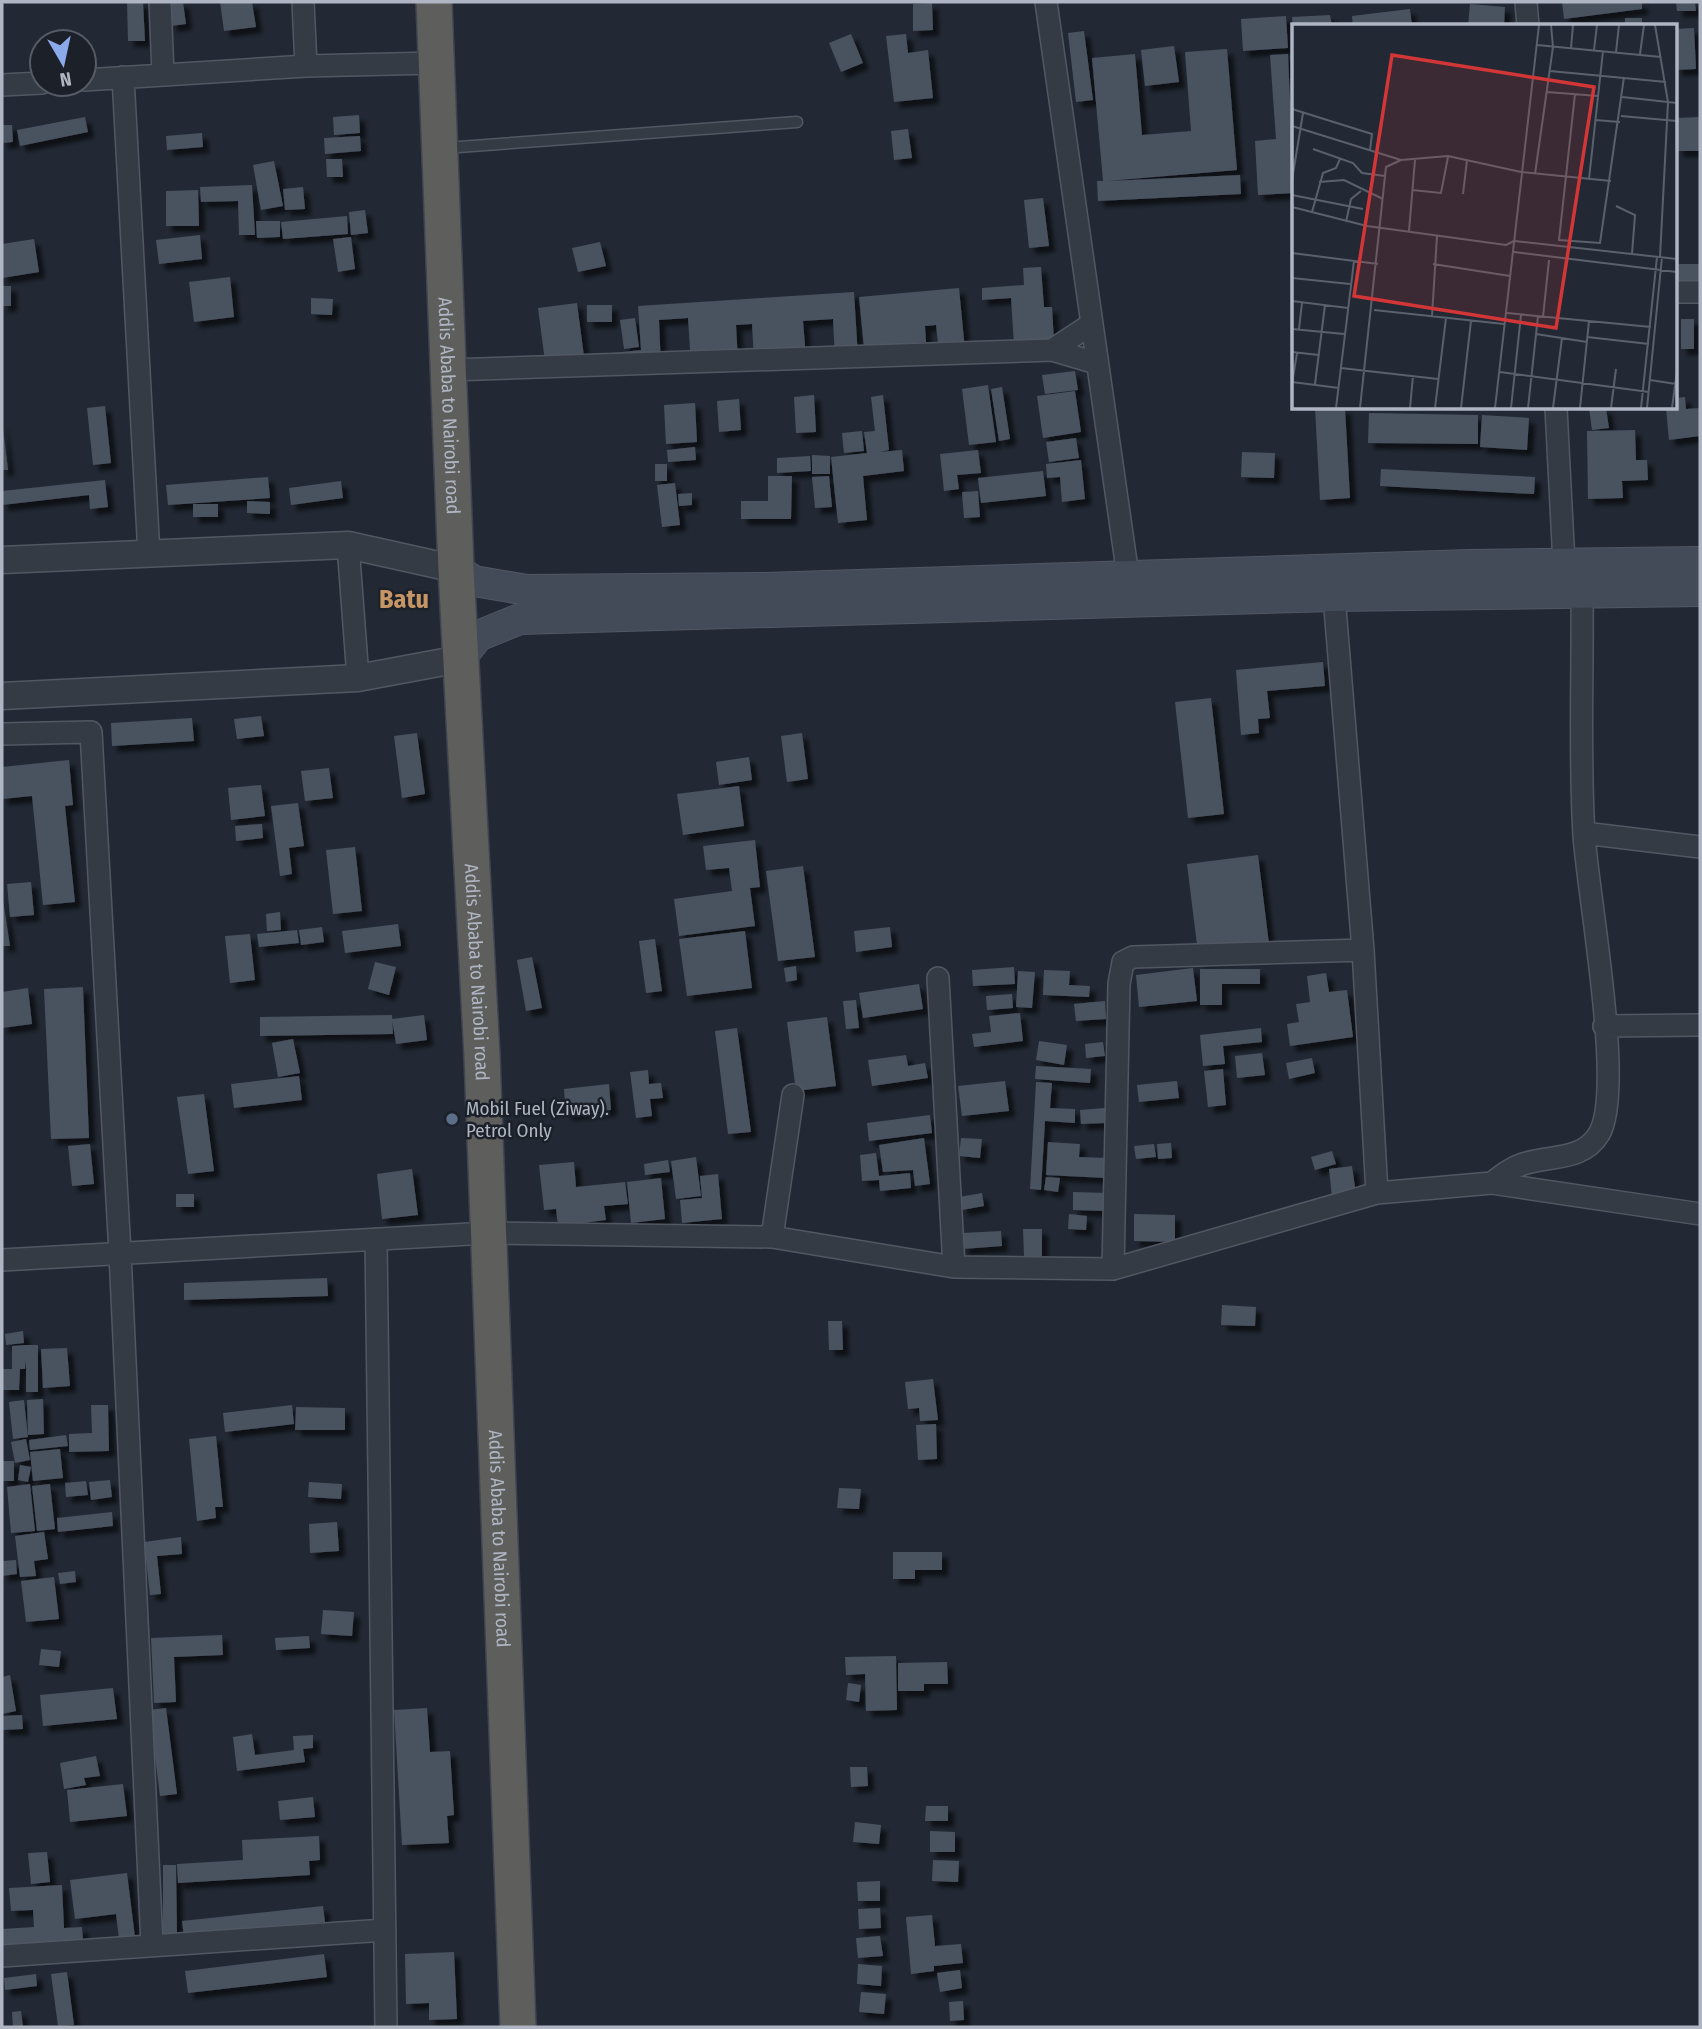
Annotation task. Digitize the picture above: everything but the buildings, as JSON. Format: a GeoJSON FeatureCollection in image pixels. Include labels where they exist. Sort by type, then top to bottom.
{"type":"FeatureCollection","features":[{"type":"Feature","properties":{"kind":"highway","name":"Addis Ababa to Nairobi road"},"geometry":{"type":"LineString","coordinates":[[434,2],[456,569],[488,1233],[518,2027]]}},
{"type":"Feature","properties":{"kind":"main road"},"geometry":{"type":"LineString","coordinates":[[456,569],[474,581],[527,590],[766,588],[1700,562]]}},
{"type":"Feature","properties":{"kind":"main road"},"geometry":{"type":"LineString","coordinates":[[460,659],[478,636],[520,619],[1334,596],[1700,591]]}},
{"type":"Feature","properties":{"kind":"street"},"geometry":{"type":"LineString","coordinates":[[160,2],[163,74]]}},
{"type":"Feature","properties":{"kind":"street"},"geometry":{"type":"LineString","coordinates":[[303,2],[306,66]]}},
{"type":"Feature","properties":{"kind":"street"},"geometry":{"type":"LineString","coordinates":[[1046,2],[1090,325],[1128,576],[1102,603]]}},
{"type":"Feature","properties":{"kind":"street"},"geometry":{"type":"LineString","coordinates":[[1526,2],[1528,24]]}},
{"type":"Feature","properties":{"kind":"street"},"geometry":{"type":"LineString","coordinates":[[98,79],[306,66],[435,63]]}},
{"type":"Feature","properties":{"kind":"street"},"geometry":{"type":"LineString","coordinates":[[123,77],[149,555]]}},
{"type":"Feature","properties":{"kind":"street"},"geometry":{"type":"LineString","coordinates":[[2,85],[28,84]]}},
{"type":"Feature","properties":{"kind":"street"},"geometry":{"type":"LineString","coordinates":[[1678,292],[1700,292]]}},
{"type":"Feature","properties":{"kind":"street"},"geometry":{"type":"LineString","coordinates":[[1052,350],[1090,325]]}},
{"type":"Feature","properties":{"kind":"street"},"geometry":{"type":"LineString","coordinates":[[450,370],[1052,350],[1096,363]]}},
{"type":"Feature","properties":{"kind":"street"},"geometry":{"type":"LineString","coordinates":[[1492,1183],[1516,1167],[1567,1156],[1594,1140],[1604,1123],[1609,1099],[1584,833],[1582,591],[1564,564],[1556,410]]}},
{"type":"Feature","properties":{"kind":"street"},"geometry":{"type":"LineString","coordinates":[[348,545],[358,678]]}},
{"type":"Feature","properties":{"kind":"street"},"geometry":{"type":"LineString","coordinates":[[2,560],[348,545],[456,569]]}},
{"type":"Feature","properties":{"kind":"street"},"geometry":{"type":"LineString","coordinates":[[1334,596],[1363,950],[1377,1194]]}},
{"type":"Feature","properties":{"kind":"street"},"geometry":{"type":"LineString","coordinates":[[2,696],[358,678],[460,659]]}},
{"type":"Feature","properties":{"kind":"street"},"geometry":{"type":"LineString","coordinates":[[2,734],[91,732],[120,1253],[152,1945]]}},
{"type":"Feature","properties":{"kind":"street"},"geometry":{"type":"LineString","coordinates":[[1584,833],[1700,846]]}},
{"type":"Feature","properties":{"kind":"street"},"geometry":{"type":"LineString","coordinates":[[1113,1269],[1119,984],[1123,962],[1133,957],[1363,950]]}},
{"type":"Feature","properties":{"kind":"street"},"geometry":{"type":"LineString","coordinates":[[938,978],[954,1266]]}},
{"type":"Feature","properties":{"kind":"street"},"geometry":{"type":"LineString","coordinates":[[1604,1026],[1700,1025]]}},
{"type":"Feature","properties":{"kind":"street"},"geometry":{"type":"LineString","coordinates":[[772,1237],[793,1095]]}},
{"type":"Feature","properties":{"kind":"street"},"geometry":{"type":"LineString","coordinates":[[2,1259],[488,1233],[772,1237],[954,1266],[1113,1269],[1377,1194],[1492,1183],[1700,1214]]}},
{"type":"Feature","properties":{"kind":"street"},"geometry":{"type":"LineString","coordinates":[[376,1239],[386,2027]]}},
{"type":"Feature","properties":{"kind":"street"},"geometry":{"type":"LineString","coordinates":[[2,1956],[385,1930]]}},
{"type":"Feature","properties":{"kind":"lane"},"geometry":{"type":"LineString","coordinates":[[439,149],[797,122]]}},
{"type":"Feature","properties":{"kind":"place","name":"Mobil Fuel (Ziway). Petrol Only"},"geometry":{"type":"Point","coordinates":[452,1119]}},
{"type":"Feature","properties":{"kind":"district","name":"Batu"},"geometry":{"type":"Point","coordinates":[404,599]}}]}
